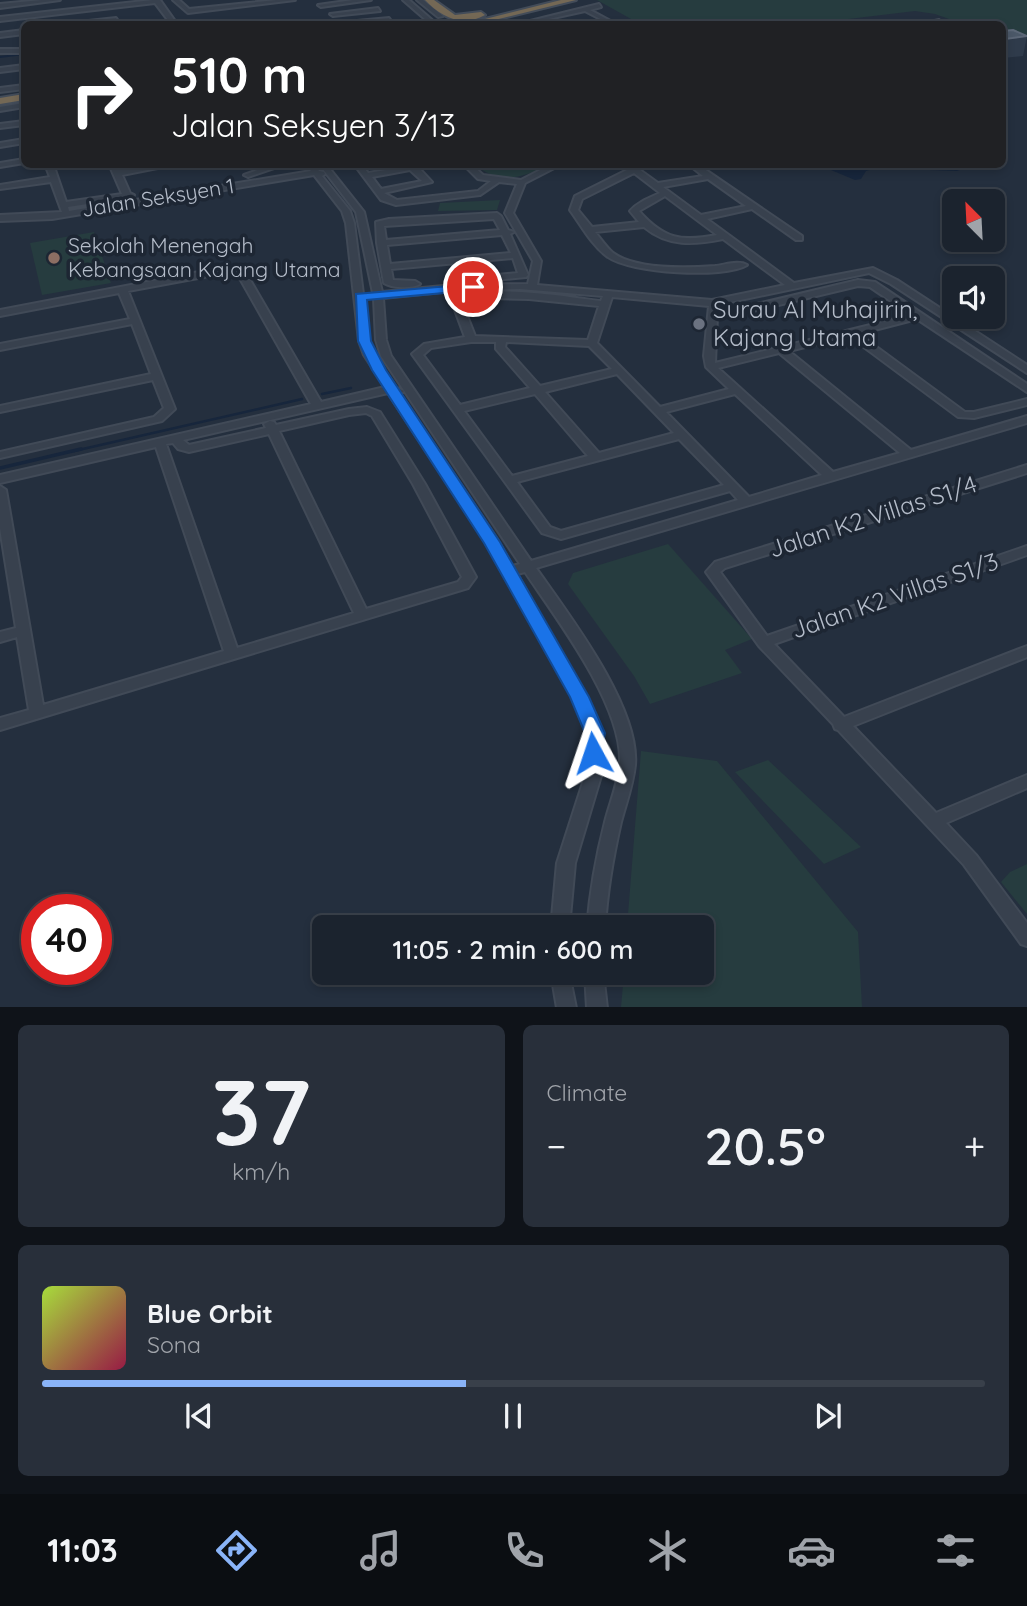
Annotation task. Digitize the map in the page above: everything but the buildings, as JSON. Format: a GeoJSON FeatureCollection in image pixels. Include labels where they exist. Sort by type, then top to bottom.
{"type":"FeatureCollection","features":[{"type":"Feature","properties":{"kind":"highway"},"geometry":{"type":"LineString","coordinates":[[426,0],[456,19],[499,12]]}},
{"type":"Feature","properties":{"kind":"highway"},"geometry":{"type":"LineString","coordinates":[[463,21],[552,0]]}},
{"type":"Feature","properties":{"kind":"highway"},"geometry":{"type":"LineString","coordinates":[[482,21],[572,0]]}},
{"type":"Feature","properties":{"kind":"highway"},"geometry":{"type":"LineString","coordinates":[[0,98],[21,93]]}},
{"type":"Feature","properties":{"kind":"street"},"geometry":{"type":"LineString","coordinates":[[2,4],[57,0]]}},
{"type":"Feature","properties":{"kind":"street"},"geometry":{"type":"LineString","coordinates":[[176,0],[188,11],[292,0]]}},
{"type":"Feature","properties":{"kind":"street"},"geometry":{"type":"LineString","coordinates":[[213,0],[221,7]]}},
{"type":"Feature","properties":{"kind":"street"},"geometry":{"type":"LineString","coordinates":[[321,5],[368,0],[390,21]]}},
{"type":"Feature","properties":{"kind":"street"},"geometry":{"type":"LineString","coordinates":[[406,0],[430,21]]}},
{"type":"Feature","properties":{"kind":"street"},"geometry":{"type":"LineString","coordinates":[[426,0],[440,16]]}},
{"type":"Feature","properties":{"kind":"street"},"geometry":{"type":"LineString","coordinates":[[0,19],[157,1],[172,21]]}},
{"type":"Feature","properties":{"kind":"street"},"geometry":{"type":"LineString","coordinates":[[534,21],[599,6]]}},
{"type":"Feature","properties":{"kind":"street"},"geometry":{"type":"LineString","coordinates":[[108,7],[115,21]]}},
{"type":"Feature","properties":{"kind":"street"},"geometry":{"type":"LineString","coordinates":[[585,9],[607,21]]}},
{"type":"Feature","properties":{"kind":"street"},"geometry":{"type":"LineString","coordinates":[[333,14],[378,10]]}},
{"type":"Feature","properties":{"kind":"street"},"geometry":{"type":"LineString","coordinates":[[551,17],[558,21]]}},
{"type":"Feature","properties":{"kind":"street"},"geometry":{"type":"LineString","coordinates":[[0,37],[21,34]]}},
{"type":"Feature","properties":{"kind":"street"},"geometry":{"type":"LineString","coordinates":[[0,51],[21,51]]}},
{"type":"Feature","properties":{"kind":"street"},"geometry":{"type":"LineString","coordinates":[[0,70],[21,67]]}},
{"type":"Feature","properties":{"kind":"street"},"geometry":{"type":"LineString","coordinates":[[0,90],[21,92]]}},
{"type":"Feature","properties":{"kind":"street"},"geometry":{"type":"LineString","coordinates":[[0,109],[21,106]]}},
{"type":"Feature","properties":{"kind":"street"},"geometry":{"type":"LineString","coordinates":[[0,126],[21,123]]}},
{"type":"Feature","properties":{"kind":"street"},"geometry":{"type":"LineString","coordinates":[[0,145],[21,142]]}},
{"type":"Feature","properties":{"kind":"street"},"geometry":{"type":"LineString","coordinates":[[0,165],[21,162]]}},
{"type":"Feature","properties":{"kind":"street"},"geometry":{"type":"LineString","coordinates":[[50,168],[64,209],[127,195],[260,173],[270,168]]}},
{"type":"Feature","properties":{"kind":"street"},"geometry":{"type":"LineString","coordinates":[[115,168],[127,195]]}},
{"type":"Feature","properties":{"kind":"street"},"geometry":{"type":"LineString","coordinates":[[117,173],[149,168]]}},
{"type":"Feature","properties":{"kind":"street"},"geometry":{"type":"LineString","coordinates":[[304,168],[298,175],[322,181]]}},
{"type":"Feature","properties":{"kind":"street"},"geometry":{"type":"LineString","coordinates":[[311,168],[346,211],[350,223],[364,341],[403,408],[492,542],[579,697],[595,733],[593,776],[566,863],[561,915]]}},
{"type":"Feature","properties":{"kind":"street"},"geometry":{"type":"LineString","coordinates":[[315,173],[319,168]]}},
{"type":"Feature","properties":{"kind":"street"},"geometry":{"type":"LineString","coordinates":[[325,168],[360,212],[377,294],[383,348],[596,673],[620,719],[628,752],[597,915]]}},
{"type":"Feature","properties":{"kind":"street"},"geometry":{"type":"LineString","coordinates":[[360,168],[389,201],[405,204],[480,193],[489,181]]}},
{"type":"Feature","properties":{"kind":"street"},"geometry":{"type":"LineString","coordinates":[[366,176],[411,168],[428,182],[379,192]]}},
{"type":"Feature","properties":{"kind":"street"},"geometry":{"type":"LineString","coordinates":[[462,168],[468,175],[489,181],[522,182],[551,168]]}},
{"type":"Feature","properties":{"kind":"street"},"geometry":{"type":"LineString","coordinates":[[471,168],[489,181]]}},
{"type":"Feature","properties":{"kind":"street"},"geometry":{"type":"LineString","coordinates":[[639,168],[578,198],[574,203],[574,210],[609,255],[637,265],[718,270],[742,265]]}},
{"type":"Feature","properties":{"kind":"street"},"geometry":{"type":"LineString","coordinates":[[697,168],[799,239]]}},
{"type":"Feature","properties":{"kind":"street"},"geometry":{"type":"LineString","coordinates":[[635,170],[792,286]]}},
{"type":"Feature","properties":{"kind":"street"},"geometry":{"type":"LineString","coordinates":[[315,173],[335,179]]}},
{"type":"Feature","properties":{"kind":"street","name":"Jalan Seksyen 1"},"geometry":{"type":"LineString","coordinates":[[0,218],[315,173]]}},
{"type":"Feature","properties":{"kind":"street"},"geometry":{"type":"LineString","coordinates":[[657,186],[709,177]]}},
{"type":"Feature","properties":{"kind":"street"},"geometry":{"type":"LineString","coordinates":[[0,187],[54,179]]}},
{"type":"Feature","properties":{"kind":"street"},"geometry":{"type":"LineString","coordinates":[[522,182],[509,212],[537,261],[532,287]]}},
{"type":"Feature","properties":{"kind":"street"},"geometry":{"type":"LineString","coordinates":[[666,193],[635,209],[645,224],[660,237],[704,240],[724,236]]}},
{"type":"Feature","properties":{"kind":"street"},"geometry":{"type":"LineString","coordinates":[[699,218],[752,206]]}},
{"type":"Feature","properties":{"kind":"street"},"geometry":{"type":"LineString","coordinates":[[491,215],[497,216],[505,232],[524,273],[520,276],[391,285],[380,224],[491,215]]}},
{"type":"Feature","properties":{"kind":"street"},"geometry":{"type":"LineString","coordinates":[[592,230],[645,224]]}},
{"type":"Feature","properties":{"kind":"street"},"geometry":{"type":"LineString","coordinates":[[382,243],[521,231]]}},
{"type":"Feature","properties":{"kind":"street"},"geometry":{"type":"LineString","coordinates":[[386,267],[516,255]]}},
{"type":"Feature","properties":{"kind":"street"},"geometry":{"type":"LineString","coordinates":[[0,313],[225,270],[242,273],[318,406]]}},
{"type":"Feature","properties":{"kind":"street"},"geometry":{"type":"LineString","coordinates":[[713,308],[792,286],[870,270],[894,282],[1027,370]]}},
{"type":"Feature","properties":{"kind":"street"},"geometry":{"type":"LineString","coordinates":[[470,337],[457,302],[491,295],[606,299],[713,308],[728,314],[858,283],[872,284],[1027,389]]}},
{"type":"Feature","properties":{"kind":"street"},"geometry":{"type":"LineString","coordinates":[[360,296],[453,288],[532,287],[606,299]]}},
{"type":"Feature","properties":{"kind":"street"},"geometry":{"type":"LineString","coordinates":[[0,455],[158,419],[170,410],[123,290]]}},
{"type":"Feature","properties":{"kind":"street"},"geometry":{"type":"LineString","coordinates":[[592,343],[606,299]]}},
{"type":"Feature","properties":{"kind":"street"},"geometry":{"type":"LineString","coordinates":[[713,308],[709,356],[711,367],[831,477]]}},
{"type":"Feature","properties":{"kind":"street"},"geometry":{"type":"LineString","coordinates":[[711,367],[918,316]]}},
{"type":"Feature","properties":{"kind":"street"},"geometry":{"type":"LineString","coordinates":[[0,347],[134,321]]}},
{"type":"Feature","properties":{"kind":"street"},"geometry":{"type":"LineString","coordinates":[[850,332],[962,415],[974,415],[1027,402]]}},
{"type":"Feature","properties":{"kind":"street"},"geometry":{"type":"LineString","coordinates":[[731,487],[561,535],[546,530],[417,354],[426,347],[470,337],[592,343],[747,502]]}},
{"type":"Feature","properties":{"kind":"street"},"geometry":{"type":"LineString","coordinates":[[502,340],[500,346],[596,457]]}},
{"type":"Feature","properties":{"kind":"street"},"geometry":{"type":"LineString","coordinates":[[780,349],[909,454]]}},
{"type":"Feature","properties":{"kind":"street"},"geometry":{"type":"LineString","coordinates":[[391,389],[395,369]]}},
{"type":"Feature","properties":{"kind":"street"},"geometry":{"type":"LineString","coordinates":[[363,396],[373,388],[379,370]]}},
{"type":"Feature","properties":{"kind":"street"},"geometry":{"type":"LineString","coordinates":[[457,409],[618,371]]}},
{"type":"Feature","properties":{"kind":"street"},"geometry":{"type":"LineString","coordinates":[[0,409],[155,376]]}},
{"type":"Feature","properties":{"kind":"street"},"geometry":{"type":"LineString","coordinates":[[270,424],[318,406],[391,389],[418,401]]}},
{"type":"Feature","properties":{"kind":"street"},"geometry":{"type":"LineString","coordinates":[[657,411],[735,391]]}},
{"type":"Feature","properties":{"kind":"street"},"geometry":{"type":"LineString","coordinates":[[363,396],[403,408]]}},
{"type":"Feature","properties":{"kind":"street"},"geometry":{"type":"LineString","coordinates":[[0,479],[176,438],[367,410],[376,414],[419,484],[469,576],[463,585],[0,724]]}},
{"type":"Feature","properties":{"kind":"street"},"geometry":{"type":"LineString","coordinates":[[508,572],[1027,419]]}},
{"type":"Feature","properties":{"kind":"street"},"geometry":{"type":"LineString","coordinates":[[270,424],[362,615]]}},
{"type":"Feature","properties":{"kind":"street"},"geometry":{"type":"LineString","coordinates":[[509,480],[680,436]]}},
{"type":"Feature","properties":{"kind":"street"},"geometry":{"type":"LineString","coordinates":[[160,442],[232,653]]}},
{"type":"Feature","properties":{"kind":"street","name":"Jalan K2 Villas S1/4"},"geometry":{"type":"LineString","coordinates":[[764,642],[718,582],[713,572],[720,565],[1027,469]]}},
{"type":"Feature","properties":{"kind":"street"},"geometry":{"type":"LineString","coordinates":[[0,494],[6,560],[23,631],[37,713]]}},
{"type":"Feature","properties":{"kind":"street","name":"Jalan K2 Villas S1/3"},"geometry":{"type":"LineString","coordinates":[[764,642],[1027,550]]}},
{"type":"Feature","properties":{"kind":"street"},"geometry":{"type":"LineString","coordinates":[[0,637],[23,631]]}},
{"type":"Feature","properties":{"kind":"street"},"geometry":{"type":"LineString","coordinates":[[764,642],[970,860],[1027,938]]}},
{"type":"Feature","properties":{"kind":"street"},"geometry":{"type":"LineString","coordinates":[[840,725],[1027,651]]}},
{"type":"Feature","properties":{"kind":"street"},"geometry":{"type":"LineString","coordinates":[[933,821],[1027,780]]}},
{"type":"Feature","properties":{"kind":"street"},"geometry":{"type":"LineString","coordinates":[[562,985],[567,1007]]}},
{"type":"Feature","properties":{"kind":"street"},"geometry":{"type":"LineString","coordinates":[[595,985],[597,1007]]}},
{"type":"Feature","properties":{"kind":"green space"},"geometry":{"type":"Polygon","coordinates":[[[597,0],[1027,0],[1027,39],[1006,35],[1006,21],[955,21],[915,11],[832,21],[635,21],[597,0]]]}},
{"type":"Feature","properties":{"kind":"green space"},"geometry":{"type":"Polygon","coordinates":[[[479,168],[542,168],[512,177],[494,176],[479,168]]]}},
{"type":"Feature","properties":{"kind":"green space"},"geometry":{"type":"Polygon","coordinates":[[[500,200],[497,210],[438,211],[440,203],[500,200]]]}},
{"type":"Feature","properties":{"kind":"green space"},"geometry":{"type":"Polygon","coordinates":[[[94,232],[111,283],[42,295],[30,243],[94,232]]]}},
{"type":"Feature","properties":{"kind":"green space"},"geometry":{"type":"Polygon","coordinates":[[[668,544],[752,639],[725,650],[742,673],[650,704],[634,676],[568,584],[573,573],[668,544]]]}},
{"type":"Feature","properties":{"kind":"green space"},"geometry":{"type":"Polygon","coordinates":[[[641,751],[717,761],[858,932],[862,1007],[621,1007],[623,985],[714,985],[714,915],[628,915],[641,751]]]}},
{"type":"Feature","properties":{"kind":"green space"},"geometry":{"type":"Polygon","coordinates":[[[768,760],[861,847],[824,864],[735,772],[768,760]]]}},
{"type":"Feature","properties":{"kind":"green space"},"geometry":{"type":"Polygon","coordinates":[[[1027,864],[1027,914],[1001,882],[1010,872],[1027,864]]]}},
{"type":"Feature","properties":{"kind":"water"},"geometry":{"type":"Polygon","coordinates":[[[826,168],[877,168],[866,171],[861,179],[855,180],[826,168]]]}},
{"type":"Feature","properties":{"kind":"water"},"geometry":{"type":"Polygon","coordinates":[[[877,168],[962,169],[957,171],[877,168]]]}},
{"type":"Feature","properties":{"kind":"waterway"},"geometry":{"type":"LineString","coordinates":[[0,57],[21,54]]}},
{"type":"Feature","properties":{"kind":"waterway"},"geometry":{"type":"LineString","coordinates":[[322,394],[351,388]]}},
{"type":"Feature","properties":{"kind":"waterway"},"geometry":{"type":"LineString","coordinates":[[74,451],[302,399]]}},
{"type":"Feature","properties":{"kind":"waterway"},"geometry":{"type":"LineString","coordinates":[[0,468],[81,449]]}},
{"type":"Feature","properties":{"kind":"place","name":"Sekolah Menengah Kebangsaan Kajang Utama"},"geometry":{"type":"Point","coordinates":[54,258]}},
{"type":"Feature","properties":{"kind":"place","name":"Surau Al Muhajirin, Kajang Utama"},"geometry":{"type":"Point","coordinates":[699,324]}},
{"type":"Feature","properties":{"kind":"route"},"geometry":{"type":"LineString","coordinates":[[473,287],[360,296],[364,341],[369,355],[492,542],[579,697],[595,733],[593,753]]}}]}
